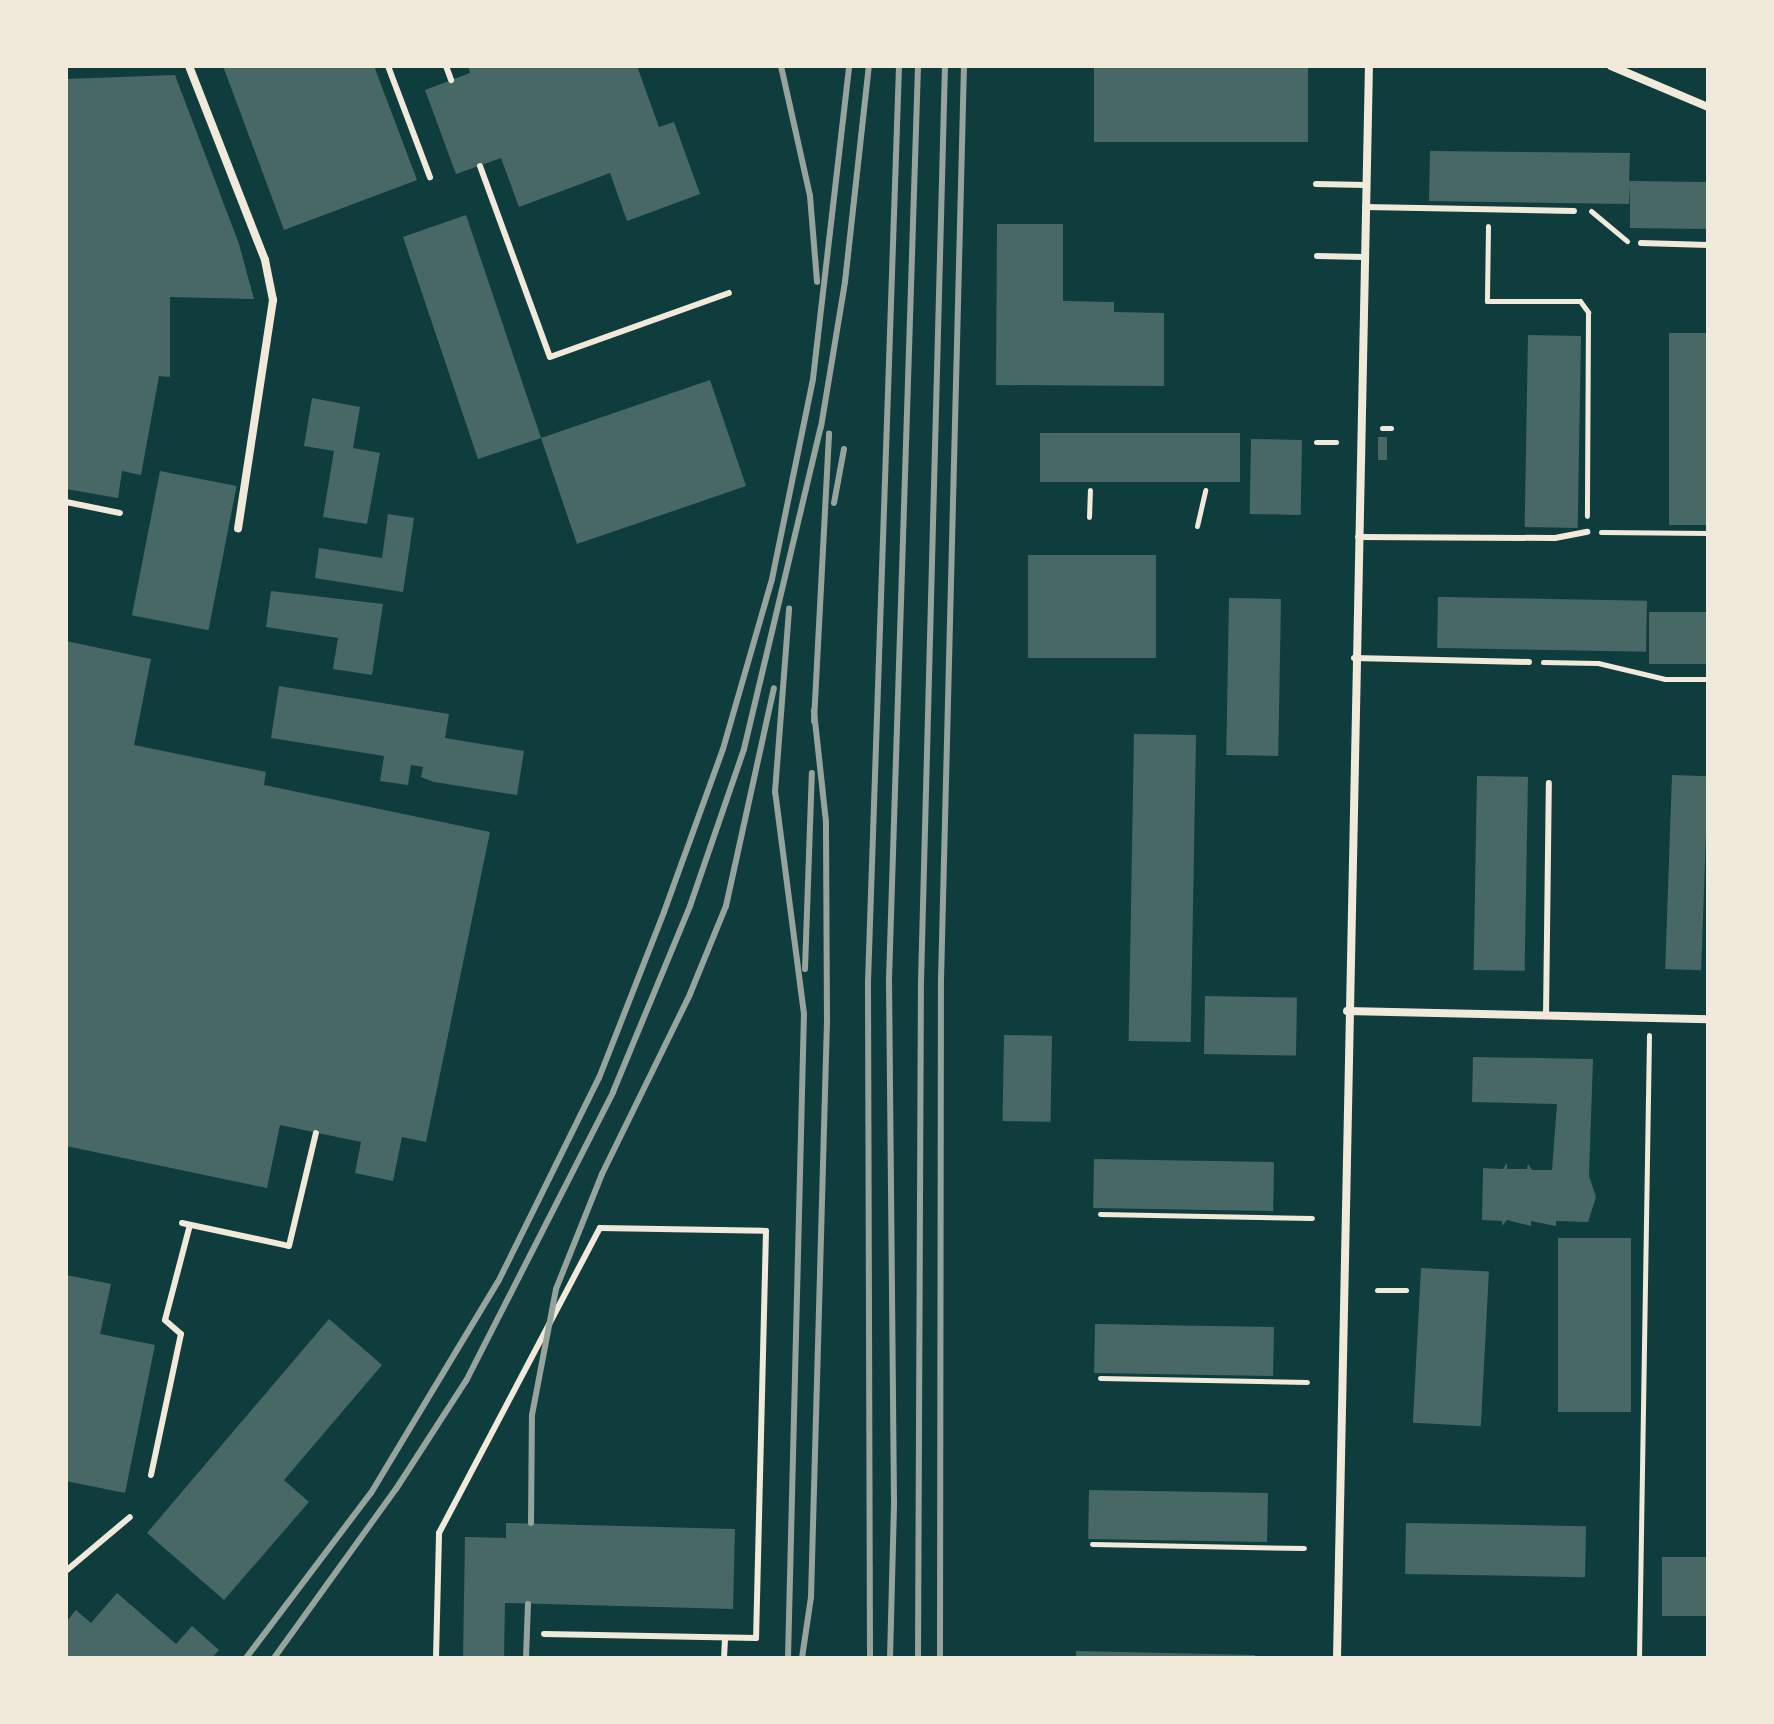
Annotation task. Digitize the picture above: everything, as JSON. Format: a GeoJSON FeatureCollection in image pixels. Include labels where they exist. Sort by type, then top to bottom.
{"type":"FeatureCollection","features":[{"type":"Feature","properties":{"kind":"street"},"geometry":{"type":"LineString","coordinates":[[189,66],[265,260],[273,300],[265,378],[238,528]]}},
{"type":"Feature","properties":{"kind":"street"},"geometry":{"type":"LineString","coordinates":[[1337,1658],[1354,658],[1369,66]]}},
{"type":"Feature","properties":{"kind":"street"},"geometry":{"type":"LineString","coordinates":[[1611,66],[1708,107]]}},
{"type":"Feature","properties":{"kind":"street"},"geometry":{"type":"LineString","coordinates":[[1347,1011],[1708,1019]]}},
{"type":"Feature","properties":{"kind":"lane"},"geometry":{"type":"LineString","coordinates":[[388,66],[430,177]]}},
{"type":"Feature","properties":{"kind":"lane"},"geometry":{"type":"LineString","coordinates":[[446,66],[451,80]]}},
{"type":"Feature","properties":{"kind":"lane"},"geometry":{"type":"LineString","coordinates":[[480,166],[550,357],[729,293]]}},
{"type":"Feature","properties":{"kind":"lane"},"geometry":{"type":"LineString","coordinates":[[1316,184],[1366,185]]}},
{"type":"Feature","properties":{"kind":"lane"},"geometry":{"type":"LineString","coordinates":[[1365,207],[1574,211]]}},
{"type":"Feature","properties":{"kind":"lane"},"geometry":{"type":"LineString","coordinates":[[1641,243],[1708,245]]}},
{"type":"Feature","properties":{"kind":"lane"},"geometry":{"type":"LineString","coordinates":[[1317,256],[1364,257]]}},
{"type":"Feature","properties":{"kind":"lane"},"geometry":{"type":"LineString","coordinates":[[66,502],[120,513]]}},
{"type":"Feature","properties":{"kind":"lane"},"geometry":{"type":"LineString","coordinates":[[1358,537],[1555,538],[1587,532]]}},
{"type":"Feature","properties":{"kind":"lane"},"geometry":{"type":"LineString","coordinates":[[1354,658],[1529,662]]}},
{"type":"Feature","properties":{"kind":"lane"},"geometry":{"type":"LineString","coordinates":[[1546,1016],[1549,783]]}},
{"type":"Feature","properties":{"kind":"lane"},"geometry":{"type":"LineString","coordinates":[[151,1475],[181,1334],[165,1320],[186,1224],[289,1246],[316,1133]]}},
{"type":"Feature","properties":{"kind":"lane"},"geometry":{"type":"LineString","coordinates":[[436,1658],[439,1533],[600,1228],[766,1231],[756,1638],[544,1634]]}},
{"type":"Feature","properties":{"kind":"lane"},"geometry":{"type":"LineString","coordinates":[[66,1570],[130,1517]]}},
{"type":"Feature","properties":{"kind":"lane"},"geometry":{"type":"LineString","coordinates":[[724,1658],[725,1638]]}},
{"type":"Feature","properties":{"kind":"path"},"geometry":{"type":"LineString","coordinates":[[1488,209],[1487,301],[1580,301],[1588,312],[1587,532],[1708,533]]}},
{"type":"Feature","properties":{"kind":"path"},"geometry":{"type":"LineString","coordinates":[[1574,211],[1592,211],[1629,243],[1641,243]]}},
{"type":"Feature","properties":{"kind":"path"},"geometry":{"type":"LineString","coordinates":[[1382,428],[1391,428]]}},
{"type":"Feature","properties":{"kind":"path"},"geometry":{"type":"LineString","coordinates":[[1316,442],[1336,442]]}},
{"type":"Feature","properties":{"kind":"path"},"geometry":{"type":"LineString","coordinates":[[1089,517],[1090,490]]}},
{"type":"Feature","properties":{"kind":"path"},"geometry":{"type":"LineString","coordinates":[[1197,526],[1205,490]]}},
{"type":"Feature","properties":{"kind":"path"},"geometry":{"type":"LineString","coordinates":[[1529,662],[1598,663],[1634,672],[1708,679]]}},
{"type":"Feature","properties":{"kind":"path"},"geometry":{"type":"LineString","coordinates":[[1639,1658],[1650,1018]]}},
{"type":"Feature","properties":{"kind":"path"},"geometry":{"type":"LineString","coordinates":[[1100,1214],[1312,1218]]}},
{"type":"Feature","properties":{"kind":"path"},"geometry":{"type":"LineString","coordinates":[[1377,1290],[1406,1290]]}},
{"type":"Feature","properties":{"kind":"path"},"geometry":{"type":"LineString","coordinates":[[1100,1378],[1307,1382]]}},
{"type":"Feature","properties":{"kind":"path"},"geometry":{"type":"LineString","coordinates":[[1092,1544],[1304,1548]]}},
{"type":"Feature","properties":{"kind":"building"},"geometry":{"type":"Polygon","coordinates":[[[223,66],[374,66],[417,180],[284,230],[223,66]]]}},
{"type":"Feature","properties":{"kind":"building"},"geometry":{"type":"Polygon","coordinates":[[[468,66],[637,66],[659,127],[674,122],[700,194],[627,221],[610,173],[519,207],[501,158],[456,174],[425,90],[470,73],[468,66]]]}},
{"type":"Feature","properties":{"kind":"building"},"geometry":{"type":"Polygon","coordinates":[[[1094,66],[1308,66],[1308,142],[1094,142],[1094,66]]]}},
{"type":"Feature","properties":{"kind":"building"},"geometry":{"type":"Polygon","coordinates":[[[175,75],[239,244],[254,299],[170,297],[170,377],[159,376],[141,475],[122,471],[118,498],[66,489],[66,79],[175,75]]]}},
{"type":"Feature","properties":{"kind":"building"},"geometry":{"type":"Polygon","coordinates":[[[1430,151],[1630,153],[1629,181],[1708,182],[1708,229],[1630,228],[1630,184],[1629,204],[1429,201],[1430,151]]]}},
{"type":"Feature","properties":{"kind":"building"},"geometry":{"type":"Polygon","coordinates":[[[466,215],[541,438],[478,459],[403,237],[466,215]]]}},
{"type":"Feature","properties":{"kind":"building"},"geometry":{"type":"Polygon","coordinates":[[[997,224],[1063,224],[1063,301],[1114,302],[1114,312],[1164,313],[1164,386],[996,385],[997,224]]]}},
{"type":"Feature","properties":{"kind":"building"},"geometry":{"type":"Polygon","coordinates":[[[1669,333],[1708,333],[1708,525],[1669,525],[1669,333]]]}},
{"type":"Feature","properties":{"kind":"building"},"geometry":{"type":"Polygon","coordinates":[[[1528,335],[1581,336],[1578,528],[1525,527],[1528,335]]]}},
{"type":"Feature","properties":{"kind":"building"},"geometry":{"type":"Polygon","coordinates":[[[710,380],[746,486],[577,544],[541,438],[710,380]]]}},
{"type":"Feature","properties":{"kind":"building"},"geometry":{"type":"Polygon","coordinates":[[[312,398],[360,407],[353,448],[380,453],[367,524],[323,517],[334,451],[304,446],[312,398]]]}},
{"type":"Feature","properties":{"kind":"building"},"geometry":{"type":"Polygon","coordinates":[[[1040,433],[1240,433],[1240,482],[1040,482],[1040,433]]]}},
{"type":"Feature","properties":{"kind":"building"},"geometry":{"type":"Polygon","coordinates":[[[1378,437],[1387,437],[1387,460],[1378,460],[1378,437]]]}},
{"type":"Feature","properties":{"kind":"building"},"geometry":{"type":"Polygon","coordinates":[[[1251,439],[1302,440],[1301,515],[1250,514],[1251,439]]]}},
{"type":"Feature","properties":{"kind":"building"},"geometry":{"type":"Polygon","coordinates":[[[160,471],[237,486],[209,630],[132,615],[160,471]]]}},
{"type":"Feature","properties":{"kind":"building"},"geometry":{"type":"Polygon","coordinates":[[[388,514],[414,518],[403,592],[315,578],[319,548],[382,558],[388,514]]]}},
{"type":"Feature","properties":{"kind":"building"},"geometry":{"type":"Polygon","coordinates":[[[1028,555],[1156,555],[1156,658],[1028,658],[1028,555]]]}},
{"type":"Feature","properties":{"kind":"building"},"geometry":{"type":"Polygon","coordinates":[[[271,591],[383,604],[372,675],[333,669],[338,638],[266,627],[271,591]]]}},
{"type":"Feature","properties":{"kind":"building"},"geometry":{"type":"Polygon","coordinates":[[[1438,597],[1647,601],[1646,652],[1437,648],[1438,597]]]}},
{"type":"Feature","properties":{"kind":"building"},"geometry":{"type":"Polygon","coordinates":[[[1229,598],[1281,599],[1278,756],[1226,755],[1229,598]]]}},
{"type":"Feature","properties":{"kind":"building"},"geometry":{"type":"Polygon","coordinates":[[[1649,612],[1708,612],[1708,664],[1649,664],[1649,612]]]}},
{"type":"Feature","properties":{"kind":"building"},"geometry":{"type":"Polygon","coordinates":[[[66,641],[151,659],[134,745],[266,772],[264,785],[490,832],[426,1142],[402,1137],[393,1181],[355,1173],[361,1142],[280,1125],[267,1188],[66,1146],[66,641]]]}},
{"type":"Feature","properties":{"kind":"building"},"geometry":{"type":"Polygon","coordinates":[[[279,686],[449,714],[445,738],[524,751],[517,795],[434,782],[421,777],[423,767],[411,765],[408,785],[380,781],[384,756],[271,738],[279,686]]]}},
{"type":"Feature","properties":{"kind":"building"},"geometry":{"type":"Polygon","coordinates":[[[1134,734],[1196,735],[1191,1042],[1129,1041],[1134,734]]]}},
{"type":"Feature","properties":{"kind":"building"},"geometry":{"type":"Polygon","coordinates":[[[1672,775],[1708,776],[1701,970],[1665,969],[1672,775]]]}},
{"type":"Feature","properties":{"kind":"building"},"geometry":{"type":"Polygon","coordinates":[[[1477,776],[1528,777],[1525,971],[1474,970],[1477,776]]]}},
{"type":"Feature","properties":{"kind":"building"},"geometry":{"type":"Polygon","coordinates":[[[1205,996],[1297,998],[1296,1056],[1204,1054],[1205,996]]]}},
{"type":"Feature","properties":{"kind":"building"},"geometry":{"type":"Polygon","coordinates":[[[1004,1035],[1052,1036],[1050,1122],[1002,1121],[1004,1035]]]}},
{"type":"Feature","properties":{"kind":"building"},"geometry":{"type":"Polygon","coordinates":[[[1473,1057],[1593,1059],[1589,1176],[1596,1197],[1588,1222],[1556,1221],[1556,1226],[1531,1221],[1531,1226],[1507,1220],[1502,1226],[1502,1221],[1482,1220],[1483,1168],[1503,1169],[1507,1163],[1507,1169],[1527,1169],[1528,1164],[1532,1170],[1552,1170],[1557,1104],[1472,1102],[1473,1057]]]}},
{"type":"Feature","properties":{"kind":"building"},"geometry":{"type":"Polygon","coordinates":[[[1094,1159],[1274,1162],[1273,1211],[1093,1208],[1094,1159]]]}},
{"type":"Feature","properties":{"kind":"building"},"geometry":{"type":"Polygon","coordinates":[[[1558,1238],[1631,1238],[1631,1412],[1558,1412],[1558,1238]]]}},
{"type":"Feature","properties":{"kind":"building"},"geometry":{"type":"Polygon","coordinates":[[[1421,1268],[1489,1272],[1481,1426],[1413,1423],[1421,1268]]]}},
{"type":"Feature","properties":{"kind":"building"},"geometry":{"type":"Polygon","coordinates":[[[66,1275],[111,1284],[100,1334],[155,1345],[125,1493],[66,1481],[66,1275]]]}},
{"type":"Feature","properties":{"kind":"building"},"geometry":{"type":"Polygon","coordinates":[[[329,1319],[382,1365],[284,1480],[309,1502],[224,1600],[147,1533],[329,1319]]]}},
{"type":"Feature","properties":{"kind":"building"},"geometry":{"type":"Polygon","coordinates":[[[1095,1324],[1274,1327],[1273,1376],[1094,1373],[1095,1324]]]}},
{"type":"Feature","properties":{"kind":"building"},"geometry":{"type":"Polygon","coordinates":[[[1089,1490],[1268,1493],[1267,1542],[1088,1539],[1089,1490]]]}},
{"type":"Feature","properties":{"kind":"building"},"geometry":{"type":"Polygon","coordinates":[[[506,1523],[735,1529],[733,1609],[505,1603],[504,1658],[463,1658],[465,1537],[506,1538],[506,1523]]]}},
{"type":"Feature","properties":{"kind":"building"},"geometry":{"type":"Polygon","coordinates":[[[1406,1523],[1586,1526],[1585,1577],[1405,1574],[1406,1523]]]}},
{"type":"Feature","properties":{"kind":"building"},"geometry":{"type":"Polygon","coordinates":[[[1662,1557],[1708,1557],[1708,1616],[1662,1616],[1662,1557]]]}},
{"type":"Feature","properties":{"kind":"building"},"geometry":{"type":"Polygon","coordinates":[[[117,1593],[176,1644],[192,1626],[219,1650],[212,1658],[66,1658],[66,1622],[76,1610],[91,1623],[117,1593]]]}},
{"type":"Feature","properties":{"kind":"building"},"geometry":{"type":"Polygon","coordinates":[[[1076,1651],[1255,1655],[1255,1658],[1076,1658],[1076,1651]]]}},
{"type":"Feature","properties":{"kind":"railway"},"geometry":{"type":"LineString","coordinates":[[781,66],[810,196],[817,282]]}},
{"type":"Feature","properties":{"kind":"railway"},"geometry":{"type":"LineString","coordinates":[[246,1658],[371,1493],[498,1282],[599,1078],[664,912],[723,749],[772,579],[813,379],[849,66]]}},
{"type":"Feature","properties":{"kind":"railway"},"geometry":{"type":"LineString","coordinates":[[274,1658],[396,1489],[466,1381],[613,1092],[690,906],[744,749],[821,427],[845,282],[869,66]]}},
{"type":"Feature","properties":{"kind":"railway"},"geometry":{"type":"LineString","coordinates":[[870,1658],[868,982],[899,66]]}},
{"type":"Feature","properties":{"kind":"railway"},"geometry":{"type":"LineString","coordinates":[[890,1658],[894,1501],[889,979],[918,66]]}},
{"type":"Feature","properties":{"kind":"railway"},"geometry":{"type":"LineString","coordinates":[[918,1658],[921,982],[945,66]]}},
{"type":"Feature","properties":{"kind":"railway"},"geometry":{"type":"LineString","coordinates":[[940,1658],[941,980],[964,66]]}},
{"type":"Feature","properties":{"kind":"railway"},"geometry":{"type":"LineString","coordinates":[[814,721],[829,433]]}},
{"type":"Feature","properties":{"kind":"railway"},"geometry":{"type":"LineString","coordinates":[[834,503],[844,449]]}},
{"type":"Feature","properties":{"kind":"railway"},"geometry":{"type":"LineString","coordinates":[[788,1658],[804,1014],[775,792],[789,609]]}},
{"type":"Feature","properties":{"kind":"railway"},"geometry":{"type":"LineString","coordinates":[[531,1523],[532,1415],[556,1289],[602,1174],[690,994],[726,906],[774,688]]}},
{"type":"Feature","properties":{"kind":"railway"},"geometry":{"type":"LineString","coordinates":[[802,1658],[811,1597],[827,1020],[826,822],[814,711]]}},
{"type":"Feature","properties":{"kind":"railway"},"geometry":{"type":"LineString","coordinates":[[805,969],[812,773]]}},
{"type":"Feature","properties":{"kind":"railway"},"geometry":{"type":"LineString","coordinates":[[526,1658],[528,1604]]}}]}
